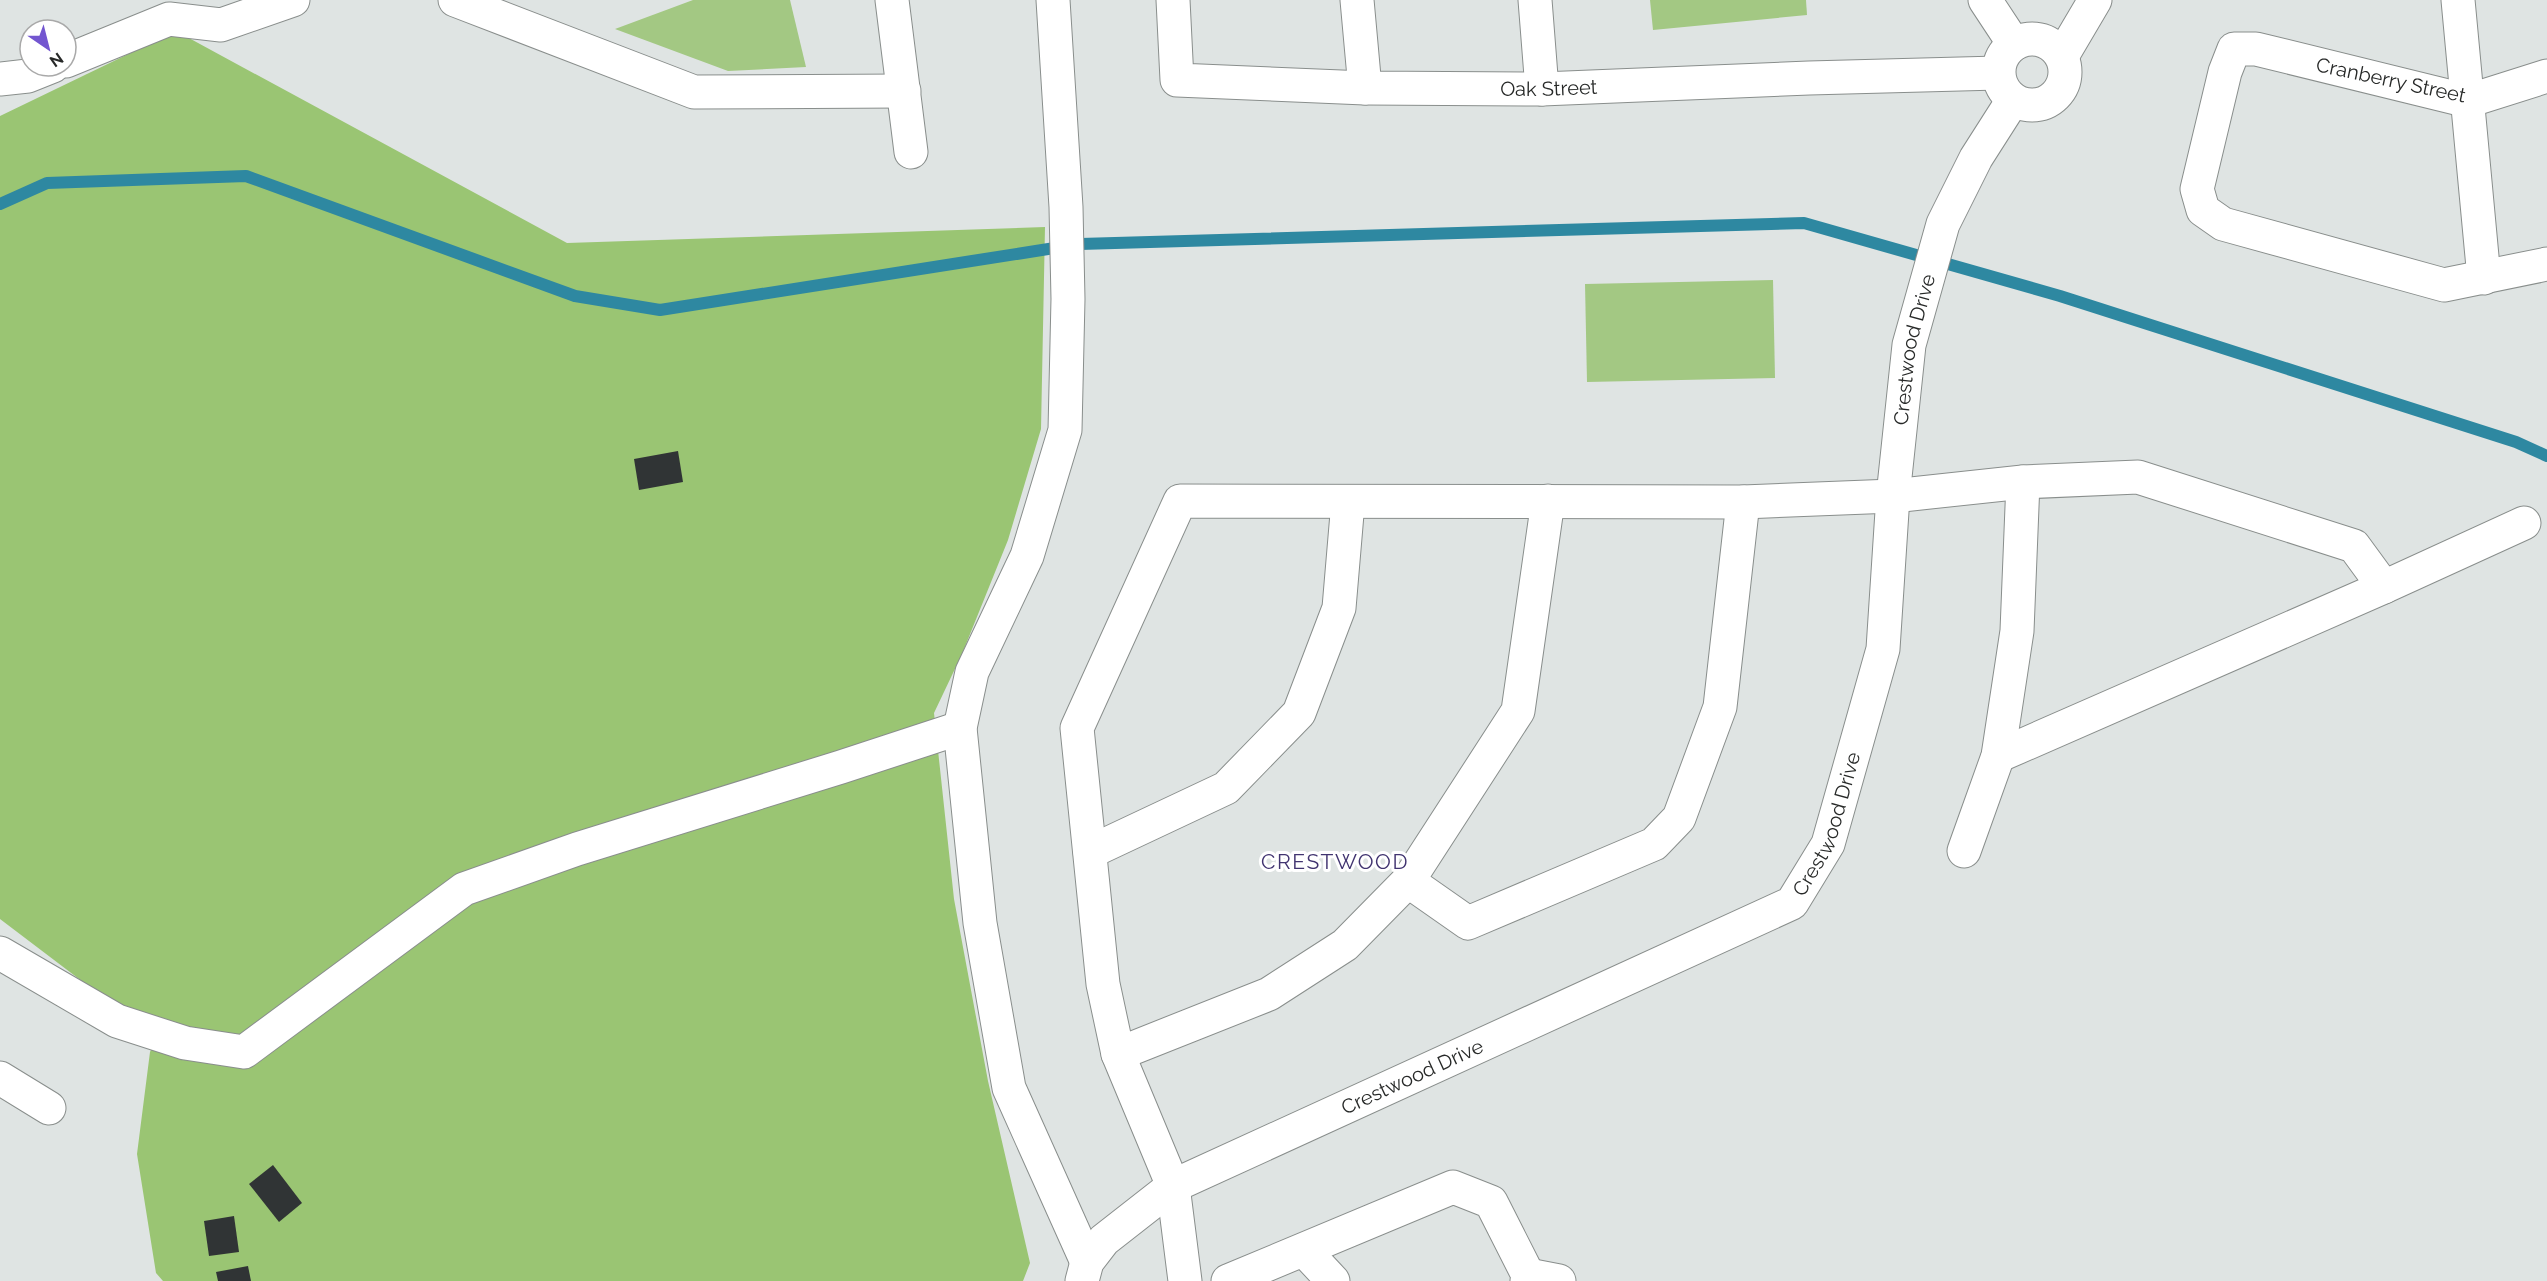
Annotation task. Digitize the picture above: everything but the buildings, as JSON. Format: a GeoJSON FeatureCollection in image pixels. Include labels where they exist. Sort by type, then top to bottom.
{"type":"FeatureCollection","features":[{"type":"Feature","properties":{"kind":"street"},"geometry":{"type":"LineString","coordinates":[[78,56],[169,19],[221,26],[293,0]]}},
{"type":"Feature","properties":{"kind":"street"},"geometry":{"type":"LineString","coordinates":[[455,0],[694,92],[904,91]]}},
{"type":"Feature","properties":{"kind":"street"},"geometry":{"type":"LineString","coordinates":[[892,0],[911,152]]}},
{"type":"Feature","properties":{"kind":"street"},"geometry":{"type":"LineString","coordinates":[[1053,0],[1066,207],[1068,299],[1065,430],[1027,556],[972,672],[960,728],[980,922],[1009,1089],[1084,1272]]}},
{"type":"Feature","properties":{"kind":"street","name":"Oak Street"},"geometry":{"type":"LineString","coordinates":[[1173,0],[1177,80],[1365,88],[1542,89],[1809,78],[2006,87]]}},
{"type":"Feature","properties":{"kind":"street"},"geometry":{"type":"LineString","coordinates":[[1357,0],[1365,88]]}},
{"type":"Feature","properties":{"kind":"street"},"geometry":{"type":"LineString","coordinates":[[1534,0],[1542,89]]}},
{"type":"Feature","properties":{"kind":"street"},"geometry":{"type":"LineString","coordinates":[[1985,0],[2014,44]]}},
{"type":"Feature","properties":{"kind":"street"},"geometry":{"type":"LineString","coordinates":[[2062,56],[2096,0]]}},
{"type":"Feature","properties":{"kind":"street"},"geometry":{"type":"LineString","coordinates":[[2458,0],[2484,278],[2547,264]]}},
{"type":"Feature","properties":{"kind":"street"},"geometry":{"type":"LineString","coordinates":[[2031,38],[2049,43],[2062,56],[2066,73],[2064,81],[2061,90],[2048,102],[2030,106],[2006,87],[2002,56],[2014,44],[2031,38]]}},
{"type":"Feature","properties":{"kind":"street","name":"Cranberry Street"},"geometry":{"type":"LineString","coordinates":[[2484,278],[2444,285],[2223,224],[2203,210],[2197,189],[2225,72],[2234,49],[2256,49],[2468,101],[2547,76]]}},
{"type":"Feature","properties":{"kind":"street"},"geometry":{"type":"LineString","coordinates":[[0,79],[18,77]]}},
{"type":"Feature","properties":{"kind":"street","name":"Crestwood Drive"},"geometry":{"type":"LineString","coordinates":[[1084,1272],[1104,1240],[1173,1186],[1791,903],[1828,844],[1883,649],[1893,496],[1910,345],[1943,224],[1976,158],[2006,87]]}},
{"type":"Feature","properties":{"kind":"street"},"geometry":{"type":"LineString","coordinates":[[1185,1281],[1173,1186],[1118,1053],[1103,984],[1077,728],[1180,501],[1743,502],[1893,496],[2023,482],[2138,477],[2354,546],[2384,587]]}},
{"type":"Feature","properties":{"kind":"street"},"geometry":{"type":"LineString","coordinates":[[1964,851],[1998,756],[2017,631],[2023,482]]}},
{"type":"Feature","properties":{"kind":"street"},"geometry":{"type":"LineString","coordinates":[[1118,1053],[1269,994],[1346,945],[1408,881],[1518,711],[1548,501]]}},
{"type":"Feature","properties":{"kind":"street"},"geometry":{"type":"LineString","coordinates":[[1090,852],[1226,788],[1299,713],[1338,608],[1348,502]]}},
{"type":"Feature","properties":{"kind":"street"},"geometry":{"type":"LineString","coordinates":[[1408,881],[1468,923],[1654,843],[1679,818],[1720,707],[1743,502]]}},
{"type":"Feature","properties":{"kind":"street"},"geometry":{"type":"LineString","coordinates":[[1998,756],[2384,587],[2524,523]]}},
{"type":"Feature","properties":{"kind":"street"},"geometry":{"type":"LineString","coordinates":[[0,953],[117,1021],[185,1043],[244,1052],[464,889],[577,849],[960,728]]}},
{"type":"Feature","properties":{"kind":"street"},"geometry":{"type":"LineString","coordinates":[[0,1078],[49,1108]]}},
{"type":"Feature","properties":{"kind":"street"},"geometry":{"type":"LineString","coordinates":[[1228,1281],[1453,1187],[1491,1202],[1538,1279]]}},
{"type":"Feature","properties":{"kind":"street"},"geometry":{"type":"LineString","coordinates":[[1304,1250],[1333,1281]]}},
{"type":"Feature","properties":{"kind":"green space"},"geometry":{"type":"Polygon","coordinates":[[[693,0],[790,0],[806,67],[728,71],[615,29],[693,0]]]}},
{"type":"Feature","properties":{"kind":"green space"},"geometry":{"type":"Polygon","coordinates":[[[1650,0],[1806,0],[1807,15],[1653,30],[1650,0]]]}},
{"type":"Feature","properties":{"kind":"green space"},"geometry":{"type":"Polygon","coordinates":[[[176,31],[567,243],[1045,227],[1041,429],[1008,540],[962,654],[934,713],[954,899],[988,1081],[1030,1263],[1023,1281],[163,1281],[156,1273],[137,1154],[150,1052],[166,1019],[116,1007],[0,919],[0,116],[176,31]]]}},
{"type":"Feature","properties":{"kind":"green space"},"geometry":{"type":"Polygon","coordinates":[[[1773,280],[1775,378],[1587,382],[1585,284],[1773,280]]]}},
{"type":"Feature","properties":{"kind":"waterway"},"geometry":{"type":"LineString","coordinates":[[0,204],[47,183],[246,176],[575,296],[660,310],[1080,244],[1804,223],[2060,296],[2516,442],[2547,456]]}},
{"type":"Feature","properties":{"kind":"district","name":"CRESTWOOD"},"geometry":{"type":"Point","coordinates":[1335,861]}}]}
